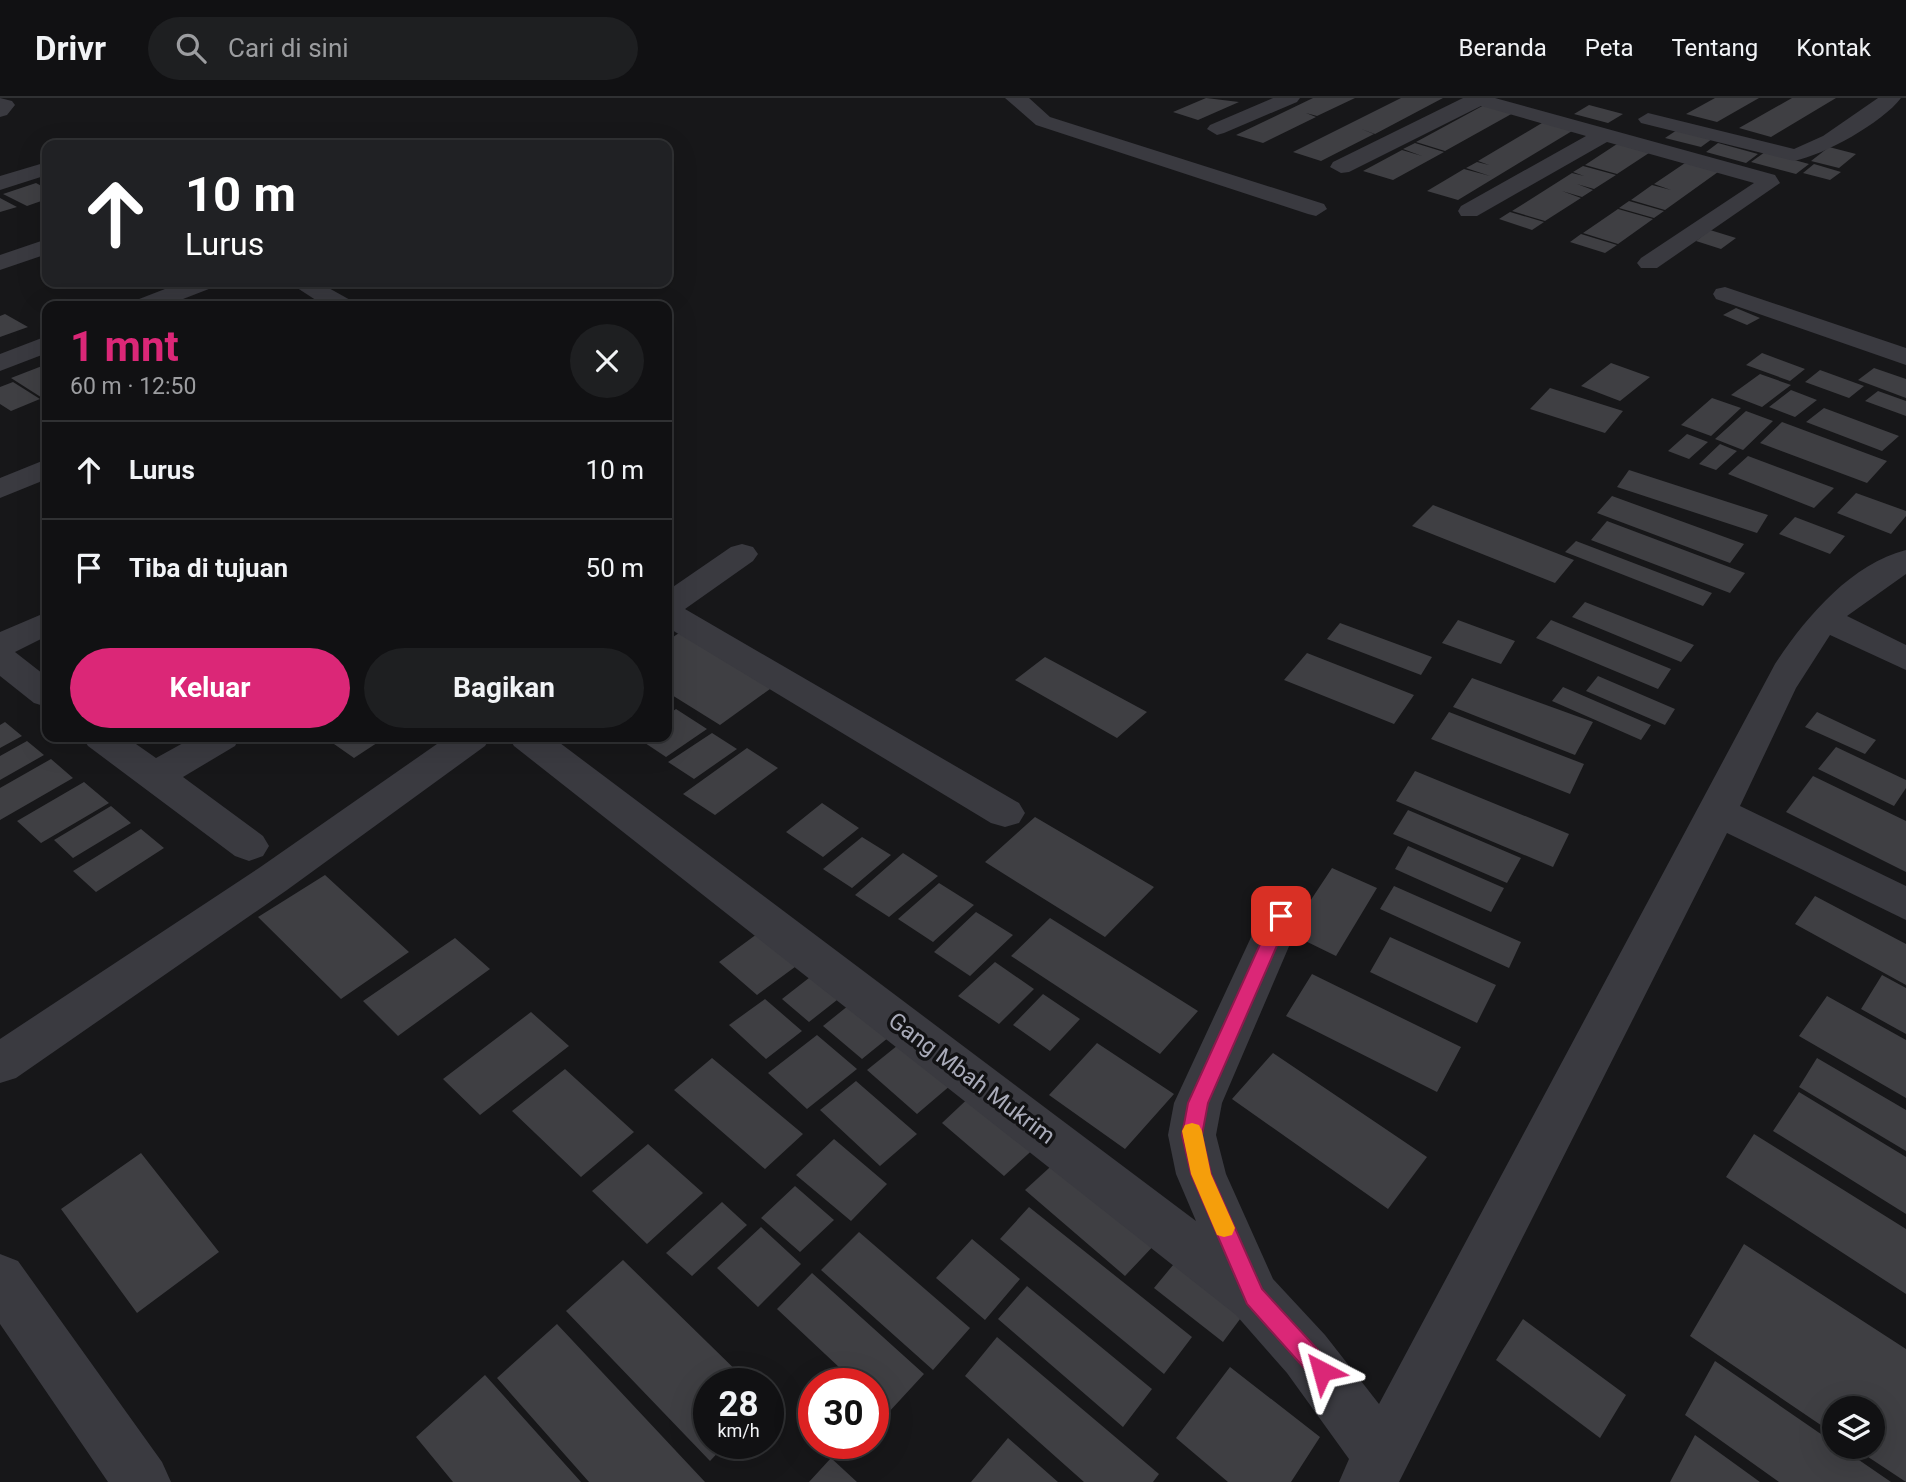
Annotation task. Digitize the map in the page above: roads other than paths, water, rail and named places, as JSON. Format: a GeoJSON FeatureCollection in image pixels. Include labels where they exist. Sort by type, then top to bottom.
{"type":"FeatureCollection","features":[{"type":"Feature","properties":{"kind":"street"},"geometry":{"type":"LineString","coordinates":[[1015,98],[1043,121],[1316,209]]}},
{"type":"Feature","properties":{"kind":"street"},"geometry":{"type":"LineString","coordinates":[[1217,129],[1290,98]]}},
{"type":"Feature","properties":{"kind":"street"},"geometry":{"type":"LineString","coordinates":[[1657,104],[1630,114],[1803,155],[1891,98]]}},
{"type":"Feature","properties":{"kind":"street"},"geometry":{"type":"LineString","coordinates":[[1341,167],[1476,99],[1763,178],[1769,183],[1649,263]]}},
{"type":"Feature","properties":{"kind":"street"},"geometry":{"type":"LineString","coordinates":[[0,103],[5,106],[0,111]]}},
{"type":"Feature","properties":{"kind":"street"},"geometry":{"type":"LineString","coordinates":[[1469,211],[1605,134]]}},
{"type":"Feature","properties":{"kind":"street"},"geometry":{"type":"LineString","coordinates":[[0,183],[42,170]]}},
{"type":"Feature","properties":{"kind":"street"},"geometry":{"type":"LineString","coordinates":[[0,263],[42,248]]}},
{"type":"Feature","properties":{"kind":"street"},"geometry":{"type":"LineString","coordinates":[[156,301],[192,287]]}},
{"type":"Feature","properties":{"kind":"street"},"geometry":{"type":"LineString","coordinates":[[309,287],[334,301]]}},
{"type":"Feature","properties":{"kind":"street"},"geometry":{"type":"LineString","coordinates":[[1725,294],[1906,357]]}},
{"type":"Feature","properties":{"kind":"street"},"geometry":{"type":"LineString","coordinates":[[0,363],[42,346]]}},
{"type":"Feature","properties":{"kind":"street"},"geometry":{"type":"LineString","coordinates":[[0,489],[42,470]]}},
{"type":"Feature","properties":{"kind":"street"},"geometry":{"type":"LineString","coordinates":[[672,603],[742,554]]}},
{"type":"Feature","properties":{"kind":"street"},"geometry":{"type":"LineString","coordinates":[[1375,1469],[1718,812],[1761,723],[1799,656],[1825,619],[1906,560]]}},
{"type":"Feature","properties":{"kind":"street"},"geometry":{"type":"LineString","coordinates":[[672,616],[1005,813]]}},
{"type":"Feature","properties":{"kind":"street"},"geometry":{"type":"LineString","coordinates":[[1825,619],[1906,659]]}},
{"type":"Feature","properties":{"kind":"street"},"geometry":{"type":"LineString","coordinates":[[0,646],[42,625]]}},
{"type":"Feature","properties":{"kind":"street"},"geometry":{"type":"LineString","coordinates":[[0,658],[42,691]]}},
{"type":"Feature","properties":{"kind":"street"},"geometry":{"type":"LineString","coordinates":[[108,742],[249,846]]}},
{"type":"Feature","properties":{"kind":"street"},"geometry":{"type":"LineString","coordinates":[[154,777],[214,742]]}},
{"type":"Feature","properties":{"kind":"street"},"geometry":{"type":"LineString","coordinates":[[0,1064],[273,879],[465,742]]}},
{"type":"Feature","properties":{"kind":"street","name":"Gang Mbah Mukrim"},"geometry":{"type":"LineString","coordinates":[[534,742],[1255,1297],[1322,1371],[1375,1469]]}},
{"type":"Feature","properties":{"kind":"street"},"geometry":{"type":"LineString","coordinates":[[1718,812],[1906,904]]}},
{"type":"Feature","properties":{"kind":"street"},"geometry":{"type":"LineString","coordinates":[[1255,1297],[1201,1174],[1192,1135],[1198,1103],[1281,916]]}},
{"type":"Feature","properties":{"kind":"street"},"geometry":{"type":"LineString","coordinates":[[0,1279],[142,1482]]}}]}
